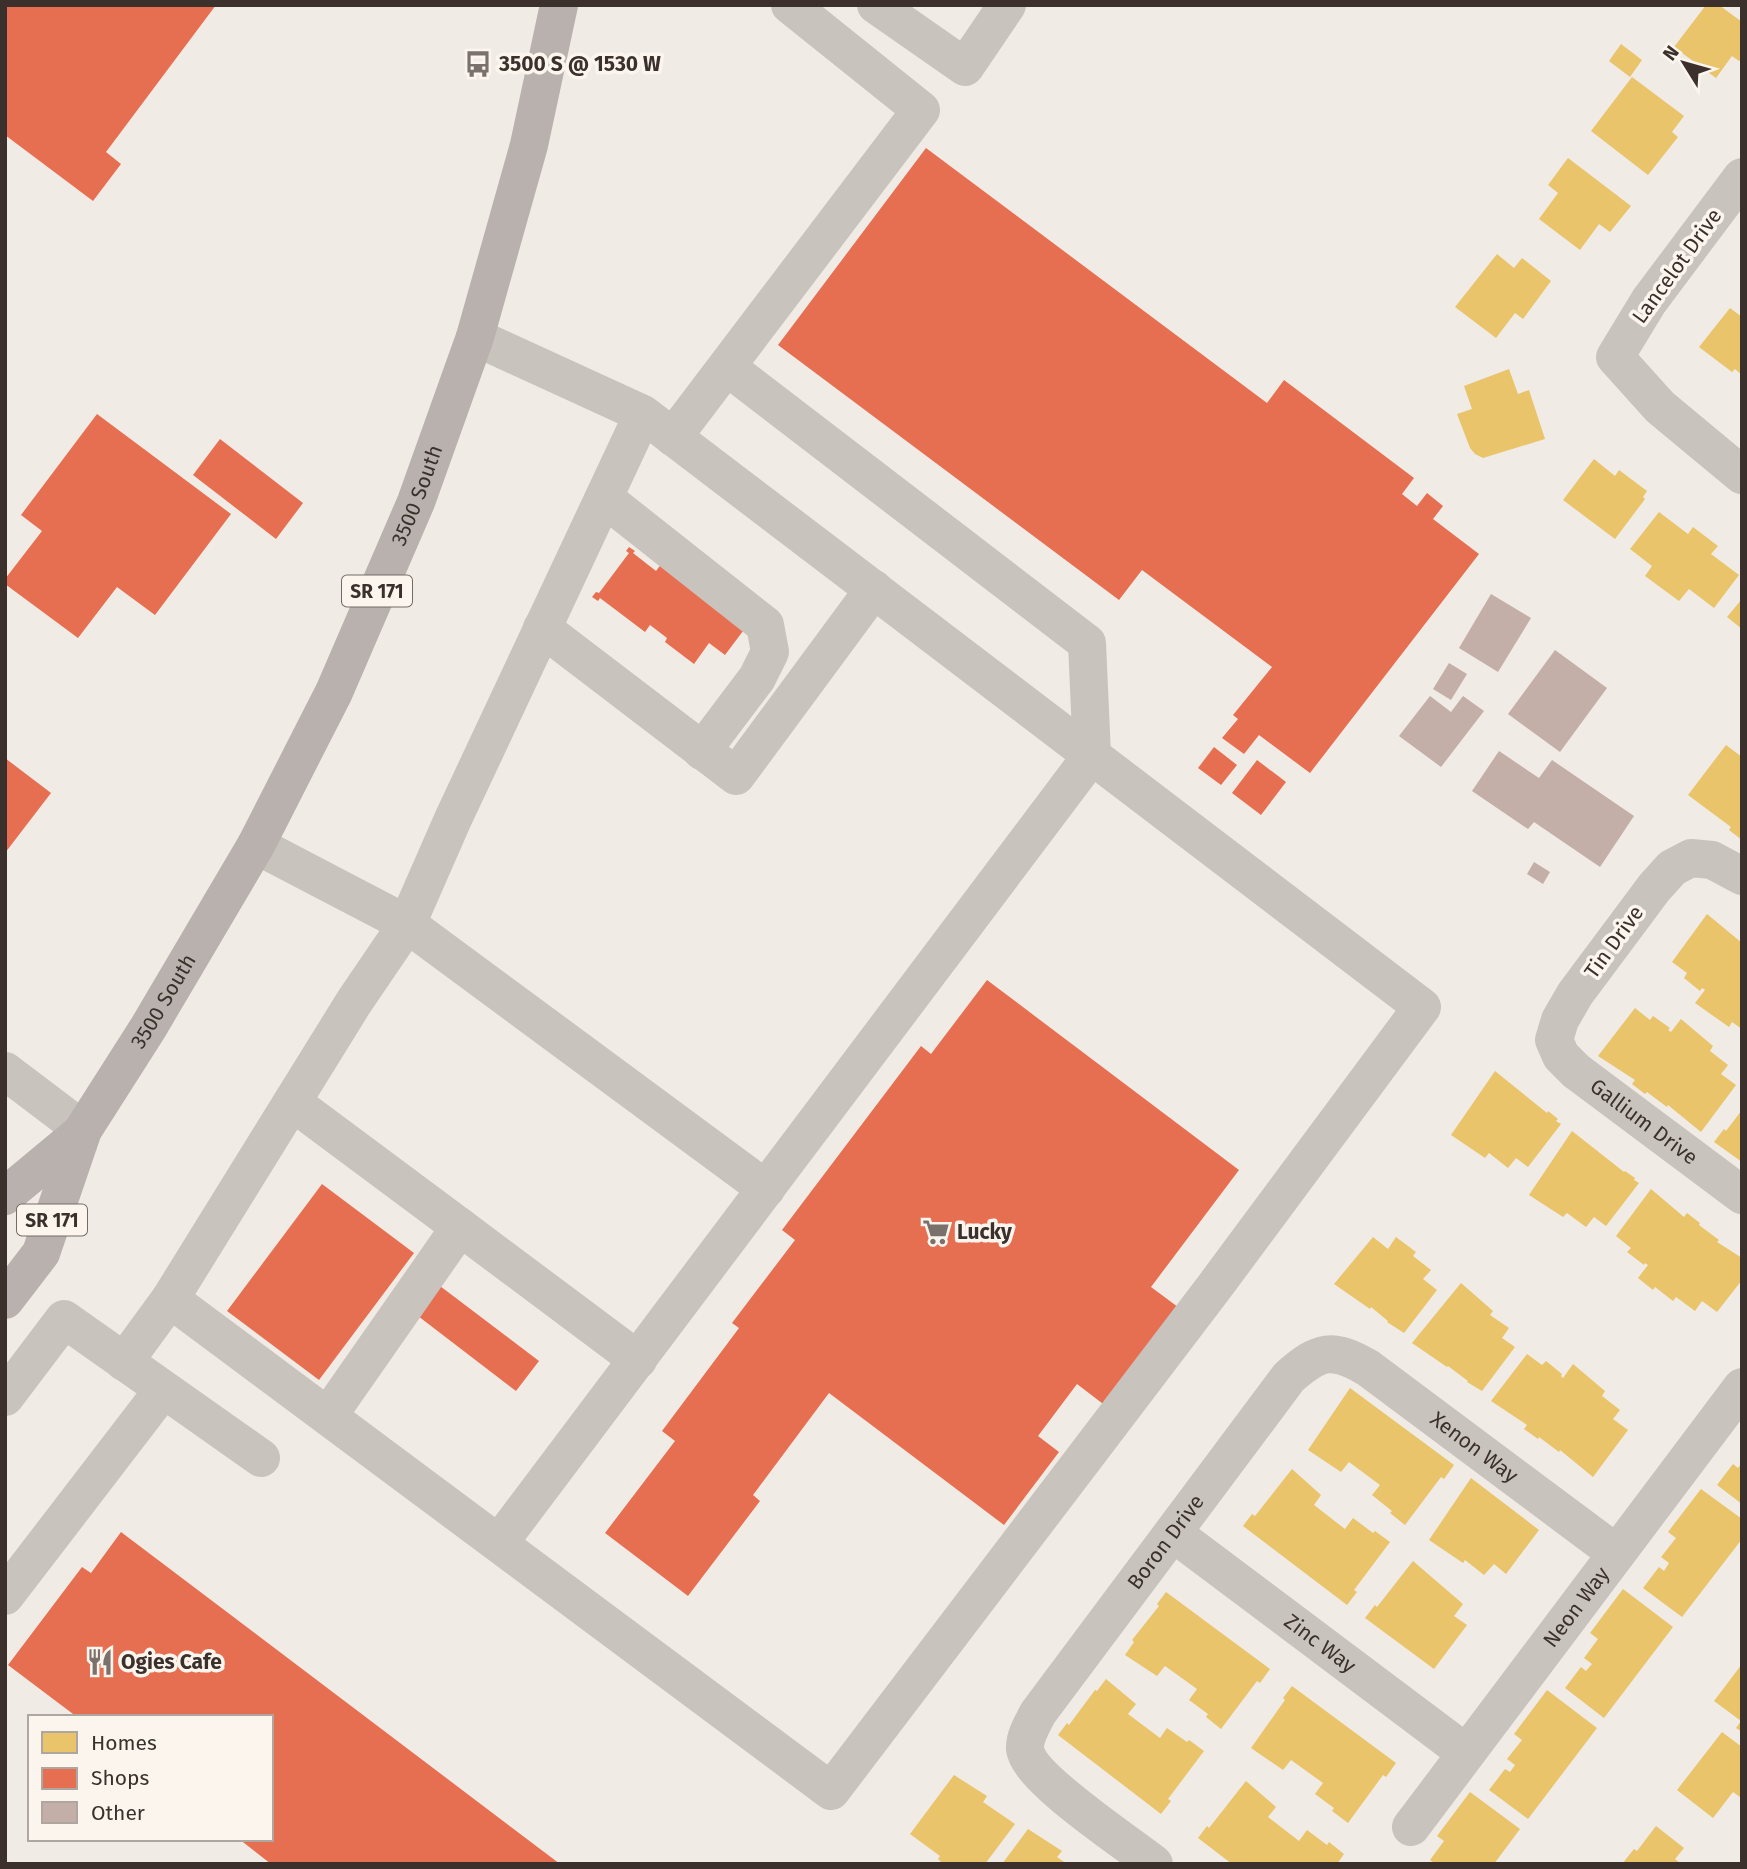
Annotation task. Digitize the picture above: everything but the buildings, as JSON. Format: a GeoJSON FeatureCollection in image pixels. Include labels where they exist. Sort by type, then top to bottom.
{"type":"FeatureCollection","features":[{"type":"Feature","properties":{"kind":"main road","name":"3500 South"},"geometry":{"type":"LineString","coordinates":[[5,1300],[41,1253],[83,1130],[148,1028],[256,845],[334,692],[411,514],[475,337],[529,145],[559,5]]}},
{"type":"Feature","properties":{"kind":"main road","name":"3500 South"},"geometry":{"type":"LineString","coordinates":[[5,1196],[83,1130]]}},
{"type":"Feature","properties":{"kind":"street"},"geometry":{"type":"LineString","coordinates":[[673,437],[921,110],[790,5]]}},
{"type":"Feature","properties":{"kind":"street"},"geometry":{"type":"LineString","coordinates":[[876,5],[965,67],[1007,5]]}},
{"type":"Feature","properties":{"kind":"street","name":"Lancelot Drive"},"geometry":{"type":"LineString","coordinates":[[1742,177],[1649,301],[1615,357],[1660,407],[1742,475]]}},
{"type":"Feature","properties":{"kind":"street"},"geometry":{"type":"LineString","coordinates":[[170,1299],[831,1791],[1215,1286],[1422,1007],[643,414],[475,337]]}},
{"type":"Feature","properties":{"kind":"street"},"geometry":{"type":"LineString","coordinates":[[499,1543],[1092,755],[1087,643],[727,367]]}},
{"type":"Feature","properties":{"kind":"street"},"geometry":{"type":"LineString","coordinates":[[124,1362],[170,1299],[354,1002],[407,924],[453,819],[643,414]]}},
{"type":"Feature","properties":{"kind":"street"},"geometry":{"type":"LineString","coordinates":[[604,498],[765,625],[770,652],[757,678],[702,751]]}},
{"type":"Feature","properties":{"kind":"street"},"geometry":{"type":"LineString","coordinates":[[542,628],[736,776],[874,589]]}},
{"type":"Feature","properties":{"kind":"street"},"geometry":{"type":"LineString","coordinates":[[256,845],[407,924],[766,1189]]}},
{"type":"Feature","properties":{"kind":"street","name":"Tin Drive"},"geometry":{"type":"LineString","coordinates":[[1554,1040],[1560,1020],[1575,994],[1672,868],[1691,858],[1712,860],[1742,876]]}},
{"type":"Feature","properties":{"kind":"street","name":"Gallium Drive"},"geometry":{"type":"LineString","coordinates":[[1554,1040],[1561,1056],[1576,1071],[1742,1195]]}},
{"type":"Feature","properties":{"kind":"street"},"geometry":{"type":"LineString","coordinates":[[5,1071],[83,1130]]}},
{"type":"Feature","properties":{"kind":"street"},"geometry":{"type":"LineString","coordinates":[[292,1102],[638,1360]]}},
{"type":"Feature","properties":{"kind":"street"},"geometry":{"type":"LineString","coordinates":[[328,1416],[460,1227]]}},
{"type":"Feature","properties":{"kind":"street"},"geometry":{"type":"LineString","coordinates":[[12,1375],[64,1319],[261,1458]]}},
{"type":"Feature","properties":{"kind":"street","name":"Boron Drive"},"geometry":{"type":"LineString","coordinates":[[1154,1864],[1048,1784],[1032,1765],[1025,1748],[1030,1729],[1038,1713],[1289,1377],[1307,1361],[1327,1352]]}},
{"type":"Feature","properties":{"kind":"street","name":"Xenon Way"},"geometry":{"type":"LineString","coordinates":[[1327,1352],[1346,1355],[1368,1368],[1616,1553]]}},
{"type":"Feature","properties":{"kind":"street","name":"Neon Way"},"geometry":{"type":"LineString","coordinates":[[1411,1828],[1742,1387]]}},
{"type":"Feature","properties":{"kind":"street"},"geometry":{"type":"LineString","coordinates":[[5,1596],[163,1390]]}},
{"type":"Feature","properties":{"kind":"street","name":"Zinc Way"},"geometry":{"type":"LineString","coordinates":[[1173,1533],[1466,1753]]}},
{"type":"Feature","properties":{"kind":"place","name":"3500 S @ 1530 W"},"geometry":{"type":"Point","coordinates":[478,64]}},
{"type":"Feature","properties":{"kind":"place","name":"Lucky"},"geometry":{"type":"Point","coordinates":[936,1232]}},
{"type":"Feature","properties":{"kind":"place","name":"Ogies Cafe"},"geometry":{"type":"Point","coordinates":[100,1662]}}]}
